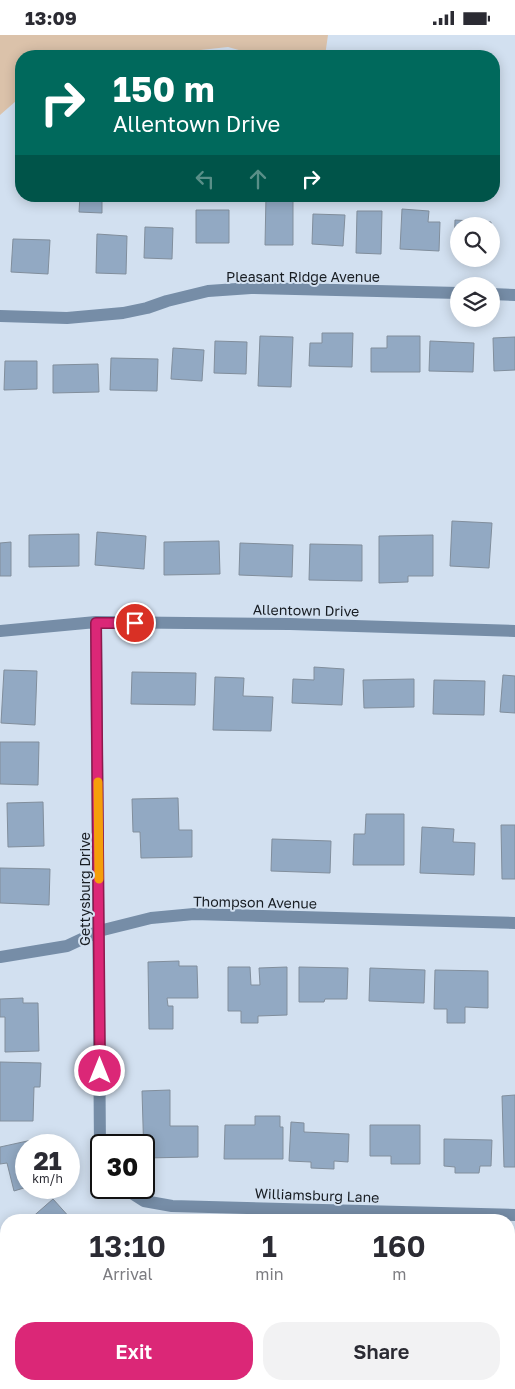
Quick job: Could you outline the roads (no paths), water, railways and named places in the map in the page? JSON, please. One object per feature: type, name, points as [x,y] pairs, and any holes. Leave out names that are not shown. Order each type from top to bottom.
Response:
[{"type":"street","name":"Pleasant Ridge Avenue","points":[[0,316],[66,318],[123,313],[208,291],[251,288],[450,293]]},
{"type":"street","points":[[500,294],[515,295]]},
{"type":"street","name":"Allentown Drive","points":[[0,631],[96,623],[290,624],[515,631]]},
{"type":"street","name":"Gettysburg Drive","points":[[96,623],[100,1134]]},
{"type":"street","name":"Thompson Avenue","points":[[0,957],[67,946],[99,931],[151,918],[194,915],[515,923]]},
{"type":"street","name":"Williamsburg Lane","points":[[141,1199],[172,1206],[477,1214]]}]
